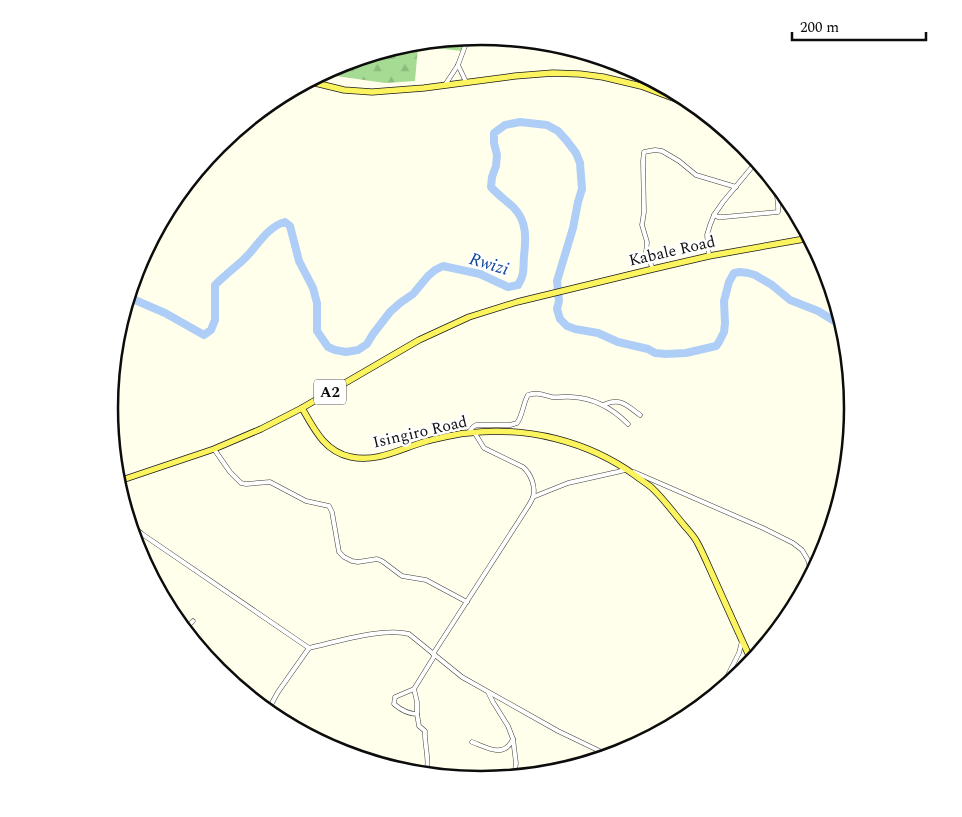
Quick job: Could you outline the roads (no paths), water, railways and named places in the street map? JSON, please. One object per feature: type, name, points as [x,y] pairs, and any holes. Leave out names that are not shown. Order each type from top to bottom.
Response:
[{"type":"main road","points":[[316,84],[344,90],[372,92],[553,73],[603,77],[641,86],[662,94]]},
{"type":"main road","name":"Kabale Road","points":[[302,408],[419,340],[449,325],[490,310],[577,287],[709,256],[802,239]]},
{"type":"main road","name":"Isingiro Road","points":[[302,408],[322,441],[338,453],[351,458],[381,457],[424,442],[449,436],[471,433],[513,432],[546,436],[602,455],[651,487],[697,541],[748,654]]},
{"type":"main road","name":"A2","points":[[124,479],[214,449],[261,429],[302,408]]},
{"type":"street","points":[[445,85],[458,65],[465,46]]},
{"type":"street","points":[[458,65],[466,82]]},
{"type":"street","points":[[641,86],[642,82]]},
{"type":"street","points":[[653,269],[646,253],[646,242],[642,225],[644,212],[644,152],[662,151],[679,161],[696,175],[736,187]]},
{"type":"street","points":[[709,256],[707,235],[714,215],[722,202],[752,167]]},
{"type":"street","points":[[714,215],[724,217],[778,212],[777,199]]},
{"type":"street","points":[[417,714],[398,708],[394,704],[395,697],[414,688],[533,497],[534,485],[526,470],[484,448],[471,433],[473,427],[476,425],[510,425],[517,423],[526,398],[532,393],[552,397],[571,397],[603,404],[628,424]]},
{"type":"street","points":[[603,404],[616,401],[622,402],[640,415]]},
{"type":"street","points":[[214,449],[230,472],[243,484],[270,482],[306,501],[329,506],[332,512],[339,552],[344,557],[358,562],[377,559],[402,576],[426,580],[466,602]]},
{"type":"street","points":[[533,497],[568,483],[626,469],[793,543],[802,550],[809,564]]},
{"type":"street","points":[[139,532],[309,648]]},
{"type":"street","points":[[189,625],[193,621]]},
{"type":"street","points":[[271,705],[309,648],[376,633],[400,632],[409,634],[462,677],[558,731],[601,752]]},
{"type":"street","points":[[728,676],[739,653],[742,641]]},
{"type":"street","points":[[414,688],[420,726],[425,731],[424,738],[428,768]]},
{"type":"street","points":[[488,691],[508,726],[513,739],[515,770]]},
{"type":"street","points":[[472,742],[493,750],[500,750],[506,748],[513,739]]},
{"type":"waterway","name":"Rwizi","points":[[135,300],[165,313],[204,335],[211,330],[215,320],[215,285],[247,256],[267,233],[285,222],[290,226],[299,261],[313,288],[317,303],[317,331],[328,347],[335,350],[346,352],[358,350],[367,344],[390,312],[413,294],[428,276],[443,266],[480,274],[508,287],[518,285],[523,271],[525,237],[523,224],[514,208],[491,187],[497,155],[494,133],[505,125],[520,122],[547,125],[558,131],[576,153],[580,163],[582,189],[573,228],[557,281],[559,301],[557,309],[560,319],[567,326],[598,333],[618,342],[648,349],[655,353],[686,353],[716,346],[724,332],[724,301],[729,282],[734,273],[740,272],[755,275],[772,285],[790,300],[818,311],[834,321]]}]
